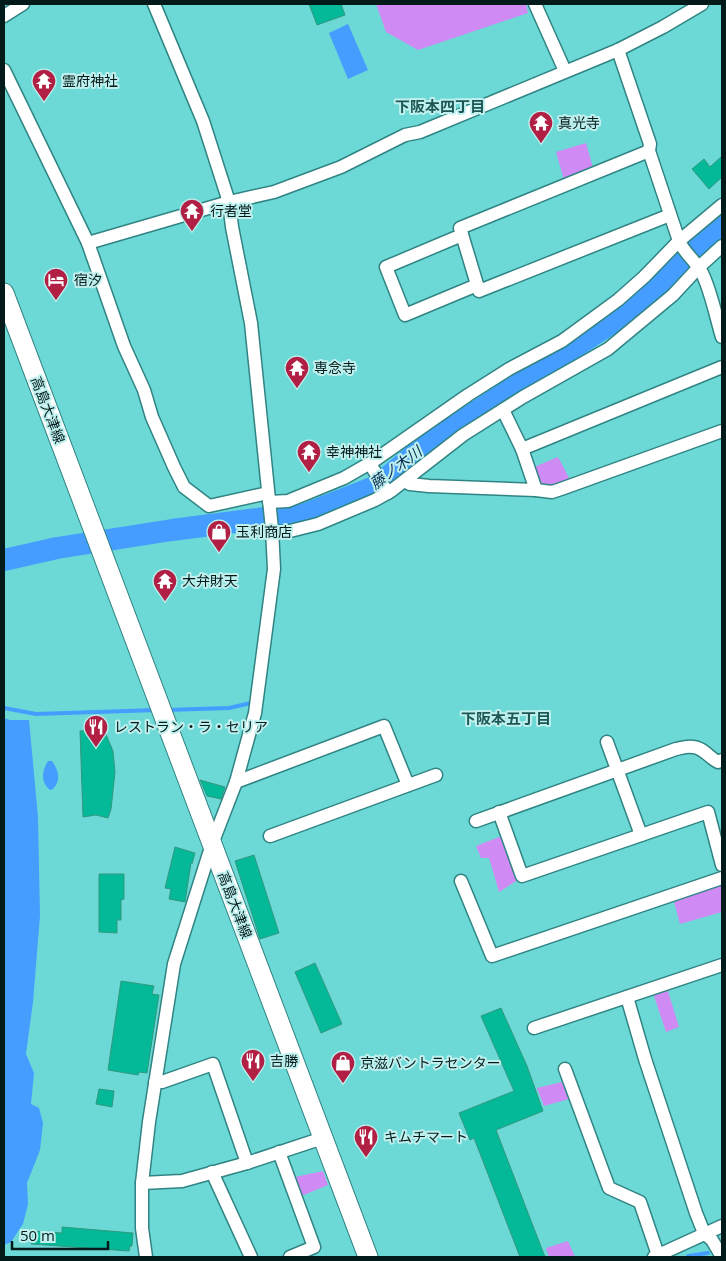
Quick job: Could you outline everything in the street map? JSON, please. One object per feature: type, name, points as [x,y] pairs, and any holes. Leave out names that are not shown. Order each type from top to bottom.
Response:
[{"type":"main road","name":"高島大津線","points":[[4,293],[368,1257]]},
{"type":"street","points":[[4,16],[23,4]]},
{"type":"street","points":[[146,1257],[142,1228],[142,1183],[155,1082],[174,964],[212,844],[236,782],[255,712],[274,569],[272,531],[251,323],[228,202],[203,121],[154,4]]},
{"type":"street","points":[[535,4],[565,71]]},
{"type":"street","points":[[88,243],[228,202],[274,192],[341,167],[405,135],[420,132],[618,50],[702,4]]},
{"type":"street","points":[[618,50],[650,144],[649,151],[670,215],[681,244],[698,265],[703,275],[722,337]]},
{"type":"street","points":[[4,70],[88,243],[124,346],[144,390],[152,417],[184,487],[210,506],[288,501],[344,478],[370,464],[468,395],[509,369],[562,340],[631,288],[722,205]]},
{"type":"street","points":[[649,151],[460,228],[478,292],[670,215]]},
{"type":"street","points":[[462,235],[386,267],[405,315],[477,285]]},
{"type":"street","points":[[272,531],[290,531],[318,524],[375,500],[388,492],[405,481],[463,435],[608,349],[673,295],[698,265],[722,246]]},
{"type":"street","points":[[522,449],[722,368]]},
{"type":"street","points":[[503,410],[522,449],[536,490]]},
{"type":"street","points":[[405,481],[410,484],[429,486],[552,492],[722,431]]},
{"type":"street","points":[[370,464],[388,492]]},
{"type":"street","points":[[236,782],[384,726],[408,786]]},
{"type":"street","points":[[606,742],[641,835]]},
{"type":"street","points":[[476,821],[676,749],[695,746],[703,750],[712,759],[718,762],[722,760]]},
{"type":"street","points":[[278,838],[436,776]]},
{"type":"street","points":[[498,812],[522,876],[708,812],[722,865]]},
{"type":"street","points":[[461,881],[492,956],[722,878]]},
{"type":"street","points":[[534,1028],[722,965]]},
{"type":"street","points":[[627,997],[645,1059],[704,1233],[712,1240],[722,1257]]},
{"type":"street","points":[[155,1082],[162,1082],[213,1064],[247,1163]]},
{"type":"street","points":[[565,1069],[609,1188],[640,1202],[656,1256],[680,1251],[704,1233],[722,1226]]},
{"type":"street","points":[[142,1183],[182,1181],[247,1163],[323,1138]]},
{"type":"street","points":[[279,1152],[314,1247],[290,1257]]},
{"type":"street","points":[[212,1172],[251,1257]]},
{"type":"shaded area","points":[[376,4],[526,4],[528,13],[418,50],[386,32]]},
{"type":"shaded area","points":[[586,143],[593,168],[564,180],[556,152]]},
{"type":"shaded area","points":[[558,457],[570,480],[552,487],[538,487],[532,468]]},
{"type":"shaded area","points":[[502,836],[518,880],[499,892],[489,858],[481,858],[476,846]]},
{"type":"shaded area","points":[[721,884],[722,912],[680,924],[674,902]]},
{"type":"shaded area","points":[[667,988],[679,1027],[666,1032],[653,993]]},
{"type":"shaded area","points":[[562,1082],[569,1099],[544,1106],[537,1088]]},
{"type":"shaded area","points":[[323,1171],[328,1185],[299,1197],[295,1177]]},
{"type":"shaded area","points":[[568,1241],[575,1257],[549,1257],[546,1248]]},
{"type":"water","points":[[348,24],[368,70],[348,79],[329,33]]},
{"type":"water","points":[[4,718],[10,720],[29,720],[38,817],[40,916],[33,1002],[26,1054],[34,1073],[31,1104],[39,1108],[43,1123],[40,1150],[27,1183],[28,1204],[23,1224],[11,1242],[4,1245]]},
{"type":"water","points":[[48,761],[52,761],[58,775],[56,786],[50,790],[43,780],[44,768]]},
{"type":"building","points":[[309,4],[341,4],[345,15],[317,25]]},
{"type":"building","points":[[722,156],[722,177],[709,189],[692,169],[704,159],[710,167]]},
{"type":"building","points":[[102,725],[113,751],[115,772],[111,809],[108,818],[96,815],[83,817],[80,731],[92,730]]},
{"type":"building","points":[[200,780],[225,787],[221,799],[207,796]]},
{"type":"building","points":[[175,847],[195,853],[191,863],[185,902],[169,899],[171,889],[165,888]]},
{"type":"building","points":[[254,855],[279,933],[260,939],[235,861]]},
{"type":"building","points":[[99,874],[124,874],[124,899],[121,900],[121,920],[117,920],[117,933],[99,932]]},
{"type":"building","points":[[315,963],[342,1024],[321,1033],[295,972]]},
{"type":"building","points":[[121,981],[154,986],[152,994],[159,995],[147,1073],[139,1072],[138,1075],[108,1070]]},
{"type":"building","points":[[501,1008],[527,1066],[543,1111],[496,1130],[545,1257],[520,1257],[474,1138],[470,1140],[459,1113],[514,1091],[481,1016]]},
{"type":"building","points":[[99,1089],[114,1091],[112,1107],[96,1104]]},
{"type":"building","points":[[62,1227],[133,1233],[132,1246],[130,1246],[129,1251],[31,1244],[32,1231],[62,1233]]},
{"type":"waterway","name":"藤ノ木川","points":[[4,560],[57,548],[172,530],[303,515],[377,486],[426,445],[631,310],[722,225]]},
{"type":"waterway","points":[[166,710],[229,708],[251,703]]},
{"type":"waterway","points":[[4,708],[36,714],[157,710]]},
{"type":"waterway","points":[[688,1256],[708,1253]]},
{"type":"place","name":"霊府神社","points":[[44,102]]},
{"type":"place","name":"真光寺","points":[[541,144]]},
{"type":"place","name":"行者堂","points":[[192,232]]},
{"type":"place","name":"宿汐","points":[[56,301]]},
{"type":"place","name":"専念寺","points":[[297,389]]},
{"type":"place","name":"幸神神社","points":[[309,473]]},
{"type":"place","name":"玉利商店","points":[[219,553]]},
{"type":"place","name":"大弁財天","points":[[165,602]]},
{"type":"place","name":"レストラン・ラ・セリア","points":[[96,748]]},
{"type":"place","name":"吉勝","points":[[253,1082]]},
{"type":"place","name":"京滋バントラセンター","points":[[343,1084]]},
{"type":"place","name":"キムチマート","points":[[366,1158]]},
{"type":"district","name":"下阪本四丁目","points":[[440,107]]},
{"type":"district","name":"下阪本五丁目","points":[[506,719]]}]
